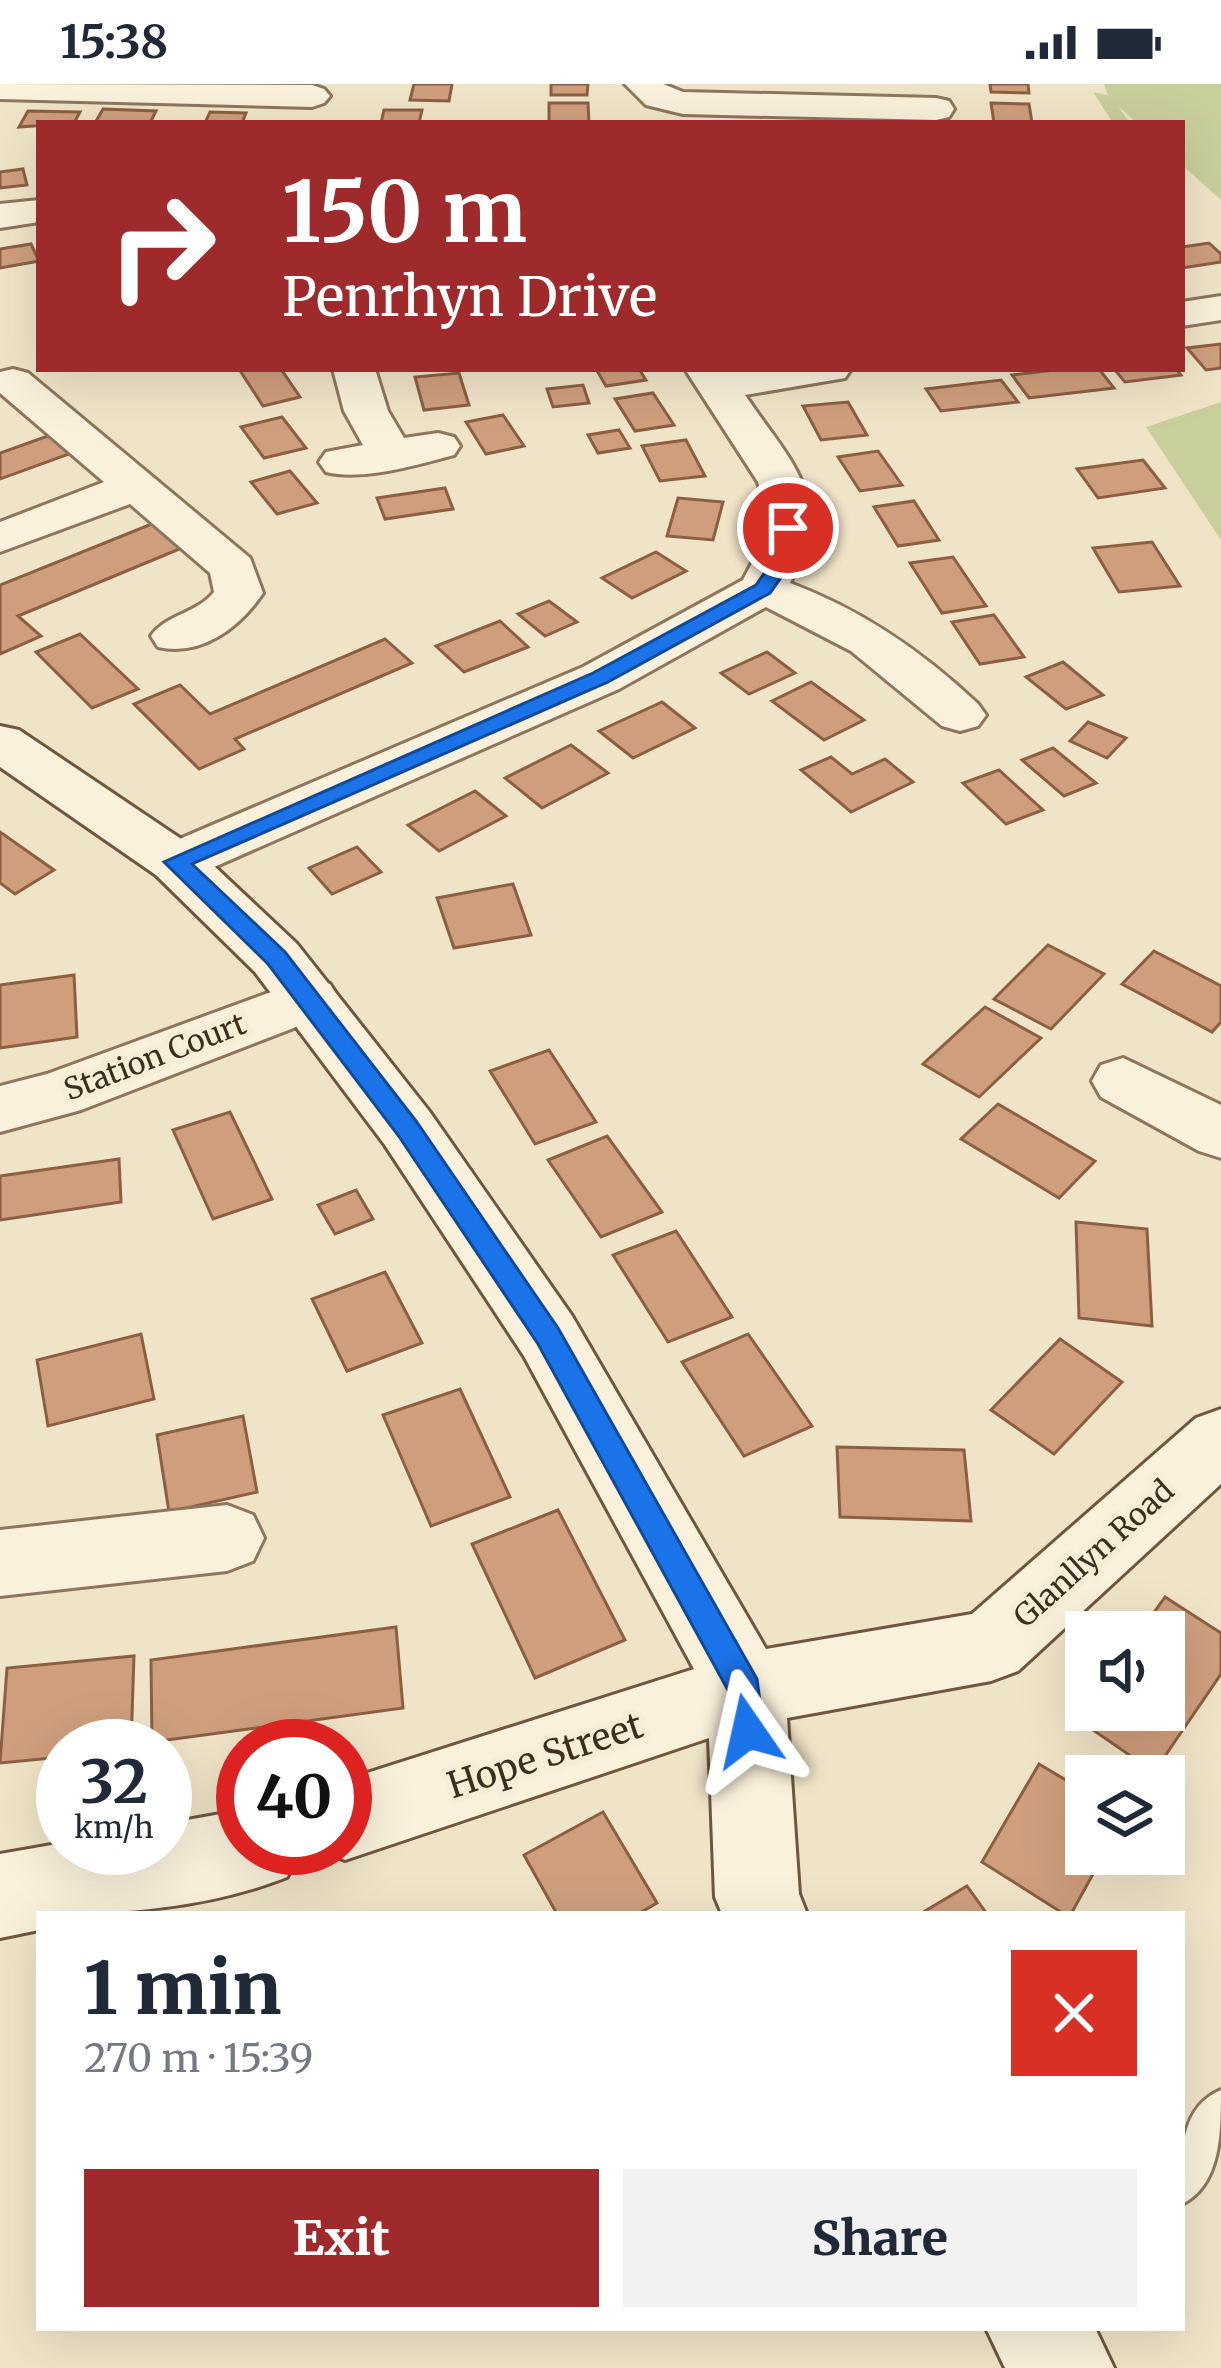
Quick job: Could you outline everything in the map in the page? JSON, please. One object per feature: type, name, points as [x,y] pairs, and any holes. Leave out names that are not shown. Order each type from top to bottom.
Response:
[{"type":"street","points":[[642,84],[658,98],[683,103],[937,105]]},
{"type":"street","points":[[0,89],[60,87],[311,101]]},
{"type":"street","points":[[0,216],[36,211]]},
{"type":"street","points":[[1185,314],[1221,308]]},
{"type":"street","points":[[355,372],[366,410],[391,454]]},
{"type":"street","points":[[176,862],[601,678],[763,589],[784,548],[788,508],[781,482],[713,378],[791,372]]},
{"type":"street","points":[[21,379],[233,568],[239,593],[222,615],[176,636]]},
{"type":"street","points":[[342,462],[439,446]]},
{"type":"street","points":[[0,538],[136,486]]},
{"type":"street","points":[[763,589],[820,610],[872,638],[920,674],[960,715]]},
{"type":"street","points":[[0,742],[176,862],[276,958],[407,1128],[548,1336],[746,1689],[757,1897],[764,1911]]},
{"type":"street","name":"Station Court","points":[[0,1109],[59,1094],[309,998]]},
{"type":"street","points":[[1124,1081],[1221,1134]]},
{"type":"street","name":"Glanllyn Road","points":[[746,1689],[991,1646],[1221,1439]]},
{"type":"street","points":[[0,1563],[226,1538]]},
{"type":"street","name":"Hope Street","points":[[372,1811],[746,1689]]},
{"type":"street","points":[[0,1896],[216,1856]]},
{"type":"street","points":[[1036,2331],[1065,2368]]},
{"type":"lane","points":[[1185,2176],[1221,2113]]},
{"type":"green space","points":[[1104,84],[1221,84],[1221,200],[1185,168],[1185,120],[1134,120],[1118,106],[1128,120],[1111,120],[1093,92],[1108,95]]},
{"type":"green space","points":[[1221,402],[1221,540],[1146,427]]},
{"type":"building","points":[[414,84],[452,84],[449,101],[410,100]]},
{"type":"building","points":[[551,84],[588,84],[587,95],[551,95]]},
{"type":"building","points":[[990,84],[1028,84],[1029,93],[991,92]]},
{"type":"building","points":[[549,103],[588,103],[589,120],[549,120]]},
{"type":"building","points":[[991,103],[1029,104],[1032,120],[994,120]]},
{"type":"building","points":[[103,109],[156,111],[152,120],[97,120]]},
{"type":"building","points":[[384,110],[422,110],[420,120],[382,120]]},
{"type":"building","points":[[28,111],[80,112],[76,120],[36,120],[36,126],[19,127]]},
{"type":"building","points":[[210,112],[246,113],[243,120],[206,120]]},
{"type":"building","points":[[23,169],[27,185],[0,188],[0,172]]},
{"type":"building","points":[[1209,243],[1221,254],[1221,262],[1185,268],[1185,247]]},
{"type":"building","points":[[31,244],[36,262],[0,268],[0,249]]},
{"type":"building","points":[[1221,344],[1221,368],[1206,370],[1187,348]]},
{"type":"building","points":[[241,372],[283,372],[300,397],[263,406]]},
{"type":"building","points":[[598,372],[641,372],[646,380],[606,386]]},
{"type":"building","points":[[1101,372],[1114,388],[1029,398],[1012,375]]},
{"type":"building","points":[[1117,372],[1181,375],[1125,382]]},
{"type":"building","points":[[459,373],[469,405],[424,410],[415,377]]},
{"type":"building","points":[[1001,380],[1018,402],[941,411],[926,389]]},
{"type":"building","points":[[583,385],[589,403],[553,407],[547,389]]},
{"type":"building","points":[[653,393],[674,425],[635,431],[615,399]]},
{"type":"building","points":[[848,402],[867,435],[821,440],[803,406]]},
{"type":"building","points":[[503,415],[524,446],[486,454],[466,422]]},
{"type":"building","points":[[282,417],[306,448],[264,458],[241,427]]},
{"type":"building","points":[[619,430],[630,448],[598,453],[588,435]]},
{"type":"building","points":[[59,432],[80,450],[0,479],[0,453]]},
{"type":"building","points":[[686,440],[705,476],[660,481],[642,446]]},
{"type":"building","points":[[878,451],[902,485],[860,491],[838,457]]},
{"type":"building","points":[[1143,460],[1165,488],[1098,498],[1077,469]]},
{"type":"building","points":[[290,471],[317,503],[277,514],[251,482]]},
{"type":"building","points":[[445,488],[453,509],[385,519],[377,498]]},
{"type":"building","points":[[678,498],[723,502],[713,540],[667,536]]},
{"type":"building","points":[[914,501],[939,540],[898,546],[874,507]]},
{"type":"building","points":[[159,521],[189,545],[18,616],[41,636],[0,654],[0,585]]},
{"type":"building","points":[[1152,542],[1180,586],[1119,592],[1093,548]]},
{"type":"building","points":[[656,552],[686,571],[632,598],[602,578]]},
{"type":"building","points":[[953,557],[986,606],[942,613],[910,563]]},
{"type":"building","points":[[549,601],[577,622],[545,636],[518,614]]},
{"type":"building","points":[[994,615],[1024,657],[980,664],[952,622]]},
{"type":"building","points":[[500,621],[528,647],[464,672],[436,646]]},
{"type":"building","points":[[80,634],[138,689],[92,708],[36,652]]},
{"type":"building","points":[[385,639],[412,663],[235,739],[244,749],[199,769],[134,704],[180,685],[210,714]]},
{"type":"building","points":[[767,652],[795,673],[749,694],[721,673]]},
{"type":"building","points":[[1063,662],[1103,695],[1066,709],[1026,677]]},
{"type":"building","points":[[811,682],[864,720],[824,740],[772,701]]},
{"type":"building","points":[[662,702],[695,728],[633,758],[599,731]]},
{"type":"building","points":[[1088,722],[1126,738],[1107,758],[1070,741]]},
{"type":"building","points":[[571,745],[608,773],[542,808],[505,778]]},
{"type":"building","points":[[1053,748],[1096,783],[1064,796],[1022,760]]},
{"type":"building","points":[[831,757],[852,774],[885,759],[913,782],[851,812],[801,770]]},
{"type":"building","points":[[999,770],[1043,810],[1006,824],[963,783]]},
{"type":"building","points":[[475,791],[506,816],[439,851],[408,825]]},
{"type":"building","points":[[0,832],[54,870],[15,894],[0,883]]},
{"type":"building","points":[[357,847],[381,872],[332,894],[309,868]]},
{"type":"building","points":[[513,884],[531,935],[454,948],[437,898]]},
{"type":"building","points":[[1048,945],[1104,974],[1051,1029],[994,999]]},
{"type":"building","points":[[1154,951],[1221,986],[1221,1022],[1212,1032],[1122,984]]},
{"type":"building","points":[[74,975],[77,1037],[0,1048],[0,985]]},
{"type":"building","points":[[985,1007],[1041,1038],[979,1097],[923,1064]]},
{"type":"building","points":[[549,1050],[596,1122],[535,1144],[490,1071]]},
{"type":"building","points":[[998,1104],[1095,1161],[1059,1198],[961,1139]]},
{"type":"building","points":[[230,1112],[272,1199],[213,1219],[173,1130]]},
{"type":"building","points":[[607,1136],[662,1212],[601,1237],[548,1160]]},
{"type":"building","points":[[119,1159],[121,1202],[0,1220],[0,1176]]},
{"type":"building","points":[[356,1190],[373,1219],[335,1234],[318,1205]]},
{"type":"building","points":[[1076,1222],[1147,1229],[1152,1326],[1079,1318]]},
{"type":"building","points":[[676,1231],[732,1317],[668,1342],[613,1255]]},
{"type":"building","points":[[385,1272],[422,1343],[347,1371],[312,1299]]},
{"type":"building","points":[[141,1334],[154,1399],[48,1426],[37,1360]]},
{"type":"building","points":[[748,1334],[812,1426],[744,1456],[682,1362]]},
{"type":"building","points":[[1060,1339],[1122,1382],[1054,1454],[991,1410]]},
{"type":"building","points":[[460,1389],[510,1497],[431,1526],[383,1415]]},
{"type":"building","points":[[243,1416],[257,1492],[169,1512],[157,1435]]},
{"type":"building","points":[[837,1447],[964,1450],[971,1521],[840,1517]]},
{"type":"building","points":[[558,1510],[625,1640],[535,1678],[472,1544]]},
{"type":"building","points":[[1165,1597],[1221,1633],[1221,1674],[1185,1727],[1185,1611],[1155,1611]]},
{"type":"building","points":[[396,1627],[403,1708],[322,1719],[216,1719],[216,1733],[192,1737],[192,1719],[152,1719],[151,1660]]},
{"type":"building","points":[[134,1656],[132,1719],[36,1719],[36,1760],[0,1763],[7,1668]]},
{"type":"building","points":[[1094,1731],[1182,1731],[1166,1755],[1129,1755]]},
{"type":"building","points":[[1039,1764],[1065,1779],[1065,1875],[1092,1875],[1073,1911],[1059,1911],[982,1862]]},
{"type":"building","points":[[603,1812],[657,1903],[643,1911],[555,1911],[524,1855]]},
{"type":"building","points":[[967,1886],[985,1911],[925,1911]]},
{"type":"route","points":[[748,1731],[746,1689],[548,1336],[407,1128],[309,998],[276,958],[176,862],[601,678],[763,589],[777,569],[788,528]]}]
